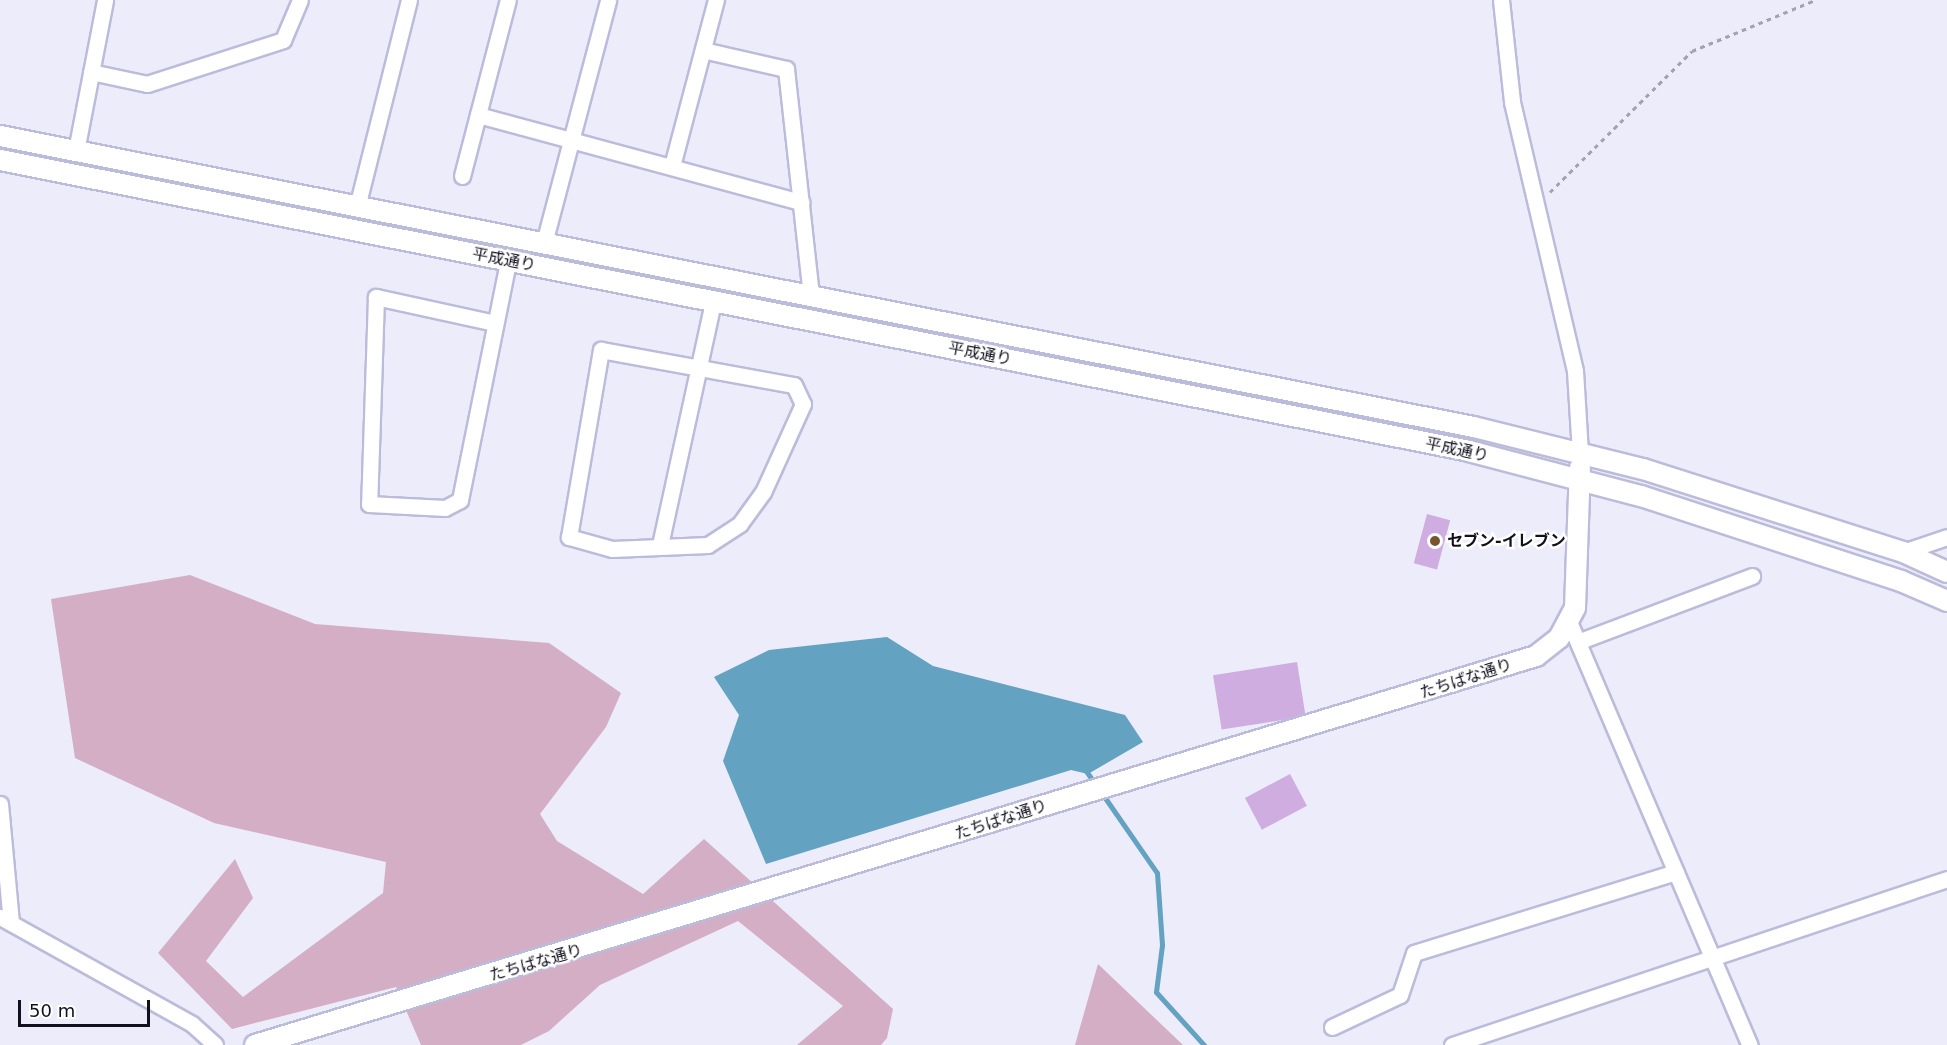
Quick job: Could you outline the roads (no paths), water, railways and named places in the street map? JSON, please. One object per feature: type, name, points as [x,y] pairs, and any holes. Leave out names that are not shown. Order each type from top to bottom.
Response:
[{"type":"street","points":[[76,151],[105,0]]},
{"type":"street","points":[[91,72],[147,84],[283,40],[300,0]]},
{"type":"street","points":[[357,207],[409,0]]},
{"type":"street","points":[[462,176],[508,0]]},
{"type":"street","points":[[544,243],[608,0]]},
{"type":"street","points":[[672,166],[716,0]]},
{"type":"street","points":[[1501,0],[1512,102],[1538,204],[1575,371],[1580,453]]},
{"type":"street","points":[[703,50],[786,69],[811,296]]},
{"type":"street","points":[[478,115],[801,202]]},
{"type":"street","name":"平成通り","points":[[0,136],[1474,427],[1580,453],[1903,552],[1947,572]]},
{"type":"street","name":"平成通り","points":[[0,160],[1469,451],[1580,480],[1902,581],[1947,601]]},
{"type":"street","points":[[495,323],[376,297],[369,504],[445,508],[460,500],[508,261]]},
{"type":"street","points":[[660,546],[713,302]]},
{"type":"street","points":[[601,350],[699,369],[794,385],[803,404],[763,492],[740,524],[708,544],[612,549],[569,537],[601,350]]},
{"type":"street","name":"たちばな通り","points":[[255,1045],[280,1042],[1474,678],[1536,656],[1569,624],[1579,591],[1580,453]]},
{"type":"street","points":[[1903,552],[1947,537]]},
{"type":"street","points":[[1580,641],[1752,576]]},
{"type":"street","points":[[1569,624],[1580,641],[1711,957],[1750,1045]]},
{"type":"street","points":[[0,804],[6,920],[192,1024],[215,1045]]},
{"type":"street","points":[[1332,1027],[1400,995],[1414,953],[1676,872]]},
{"type":"street","points":[[1452,1045],[1947,879]]},
{"type":"water","points":[[887,637],[933,666],[1125,715],[1143,742],[1088,774],[1071,770],[766,864],[723,761],[739,715],[714,677],[769,650]]},
{"type":"waterway","points":[[1084,768],[1096,785]]},
{"type":"waterway","points":[[1101,792],[1157,873],[1162,945],[1156,992],[1204,1045]]},
{"type":"place","name":"セブン-イレブン","points":[[1435,541]]}]
